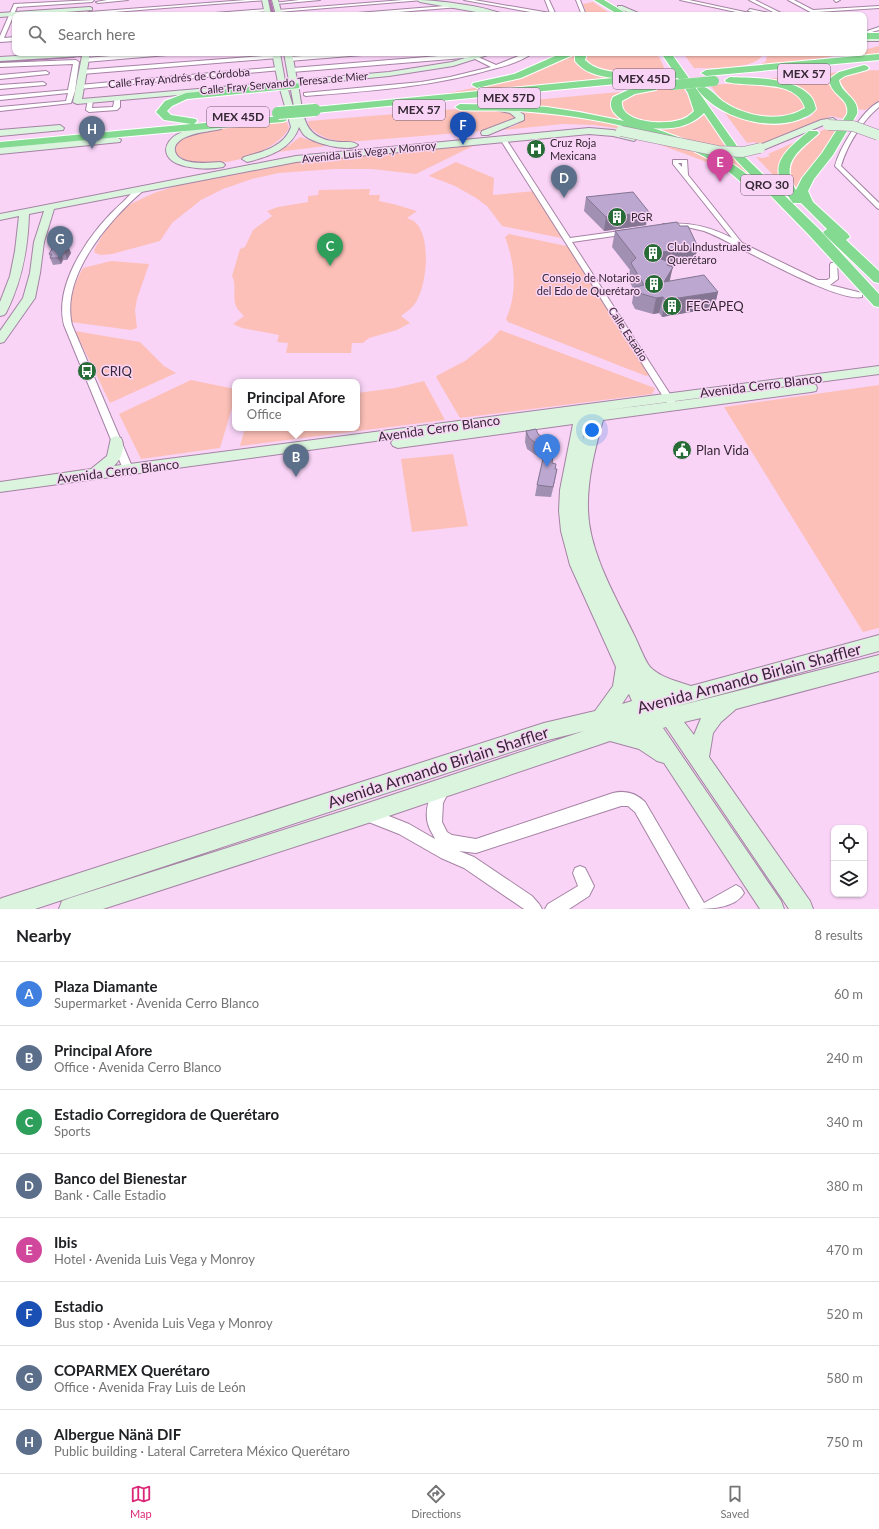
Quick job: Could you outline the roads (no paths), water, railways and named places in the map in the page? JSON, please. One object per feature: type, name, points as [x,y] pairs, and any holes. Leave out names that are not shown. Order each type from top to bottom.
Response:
[{"type":"highway","points":[[604,2],[620,7],[628,12]]},
{"type":"highway","points":[[604,2],[612,12]]},
{"type":"highway","points":[[604,2],[619,12]]},
{"type":"highway","points":[[867,38],[879,38]]},
{"type":"highway","points":[[867,49],[879,45]]},
{"type":"highway","points":[[362,106],[504,79],[539,68],[564,56]]},
{"type":"highway","points":[[580,56],[580,61],[586,67],[596,72],[618,76],[675,78]]},
{"type":"highway","points":[[659,56],[675,78]]},
{"type":"highway","name":"QRO 30","points":[[667,56],[675,78],[696,90],[756,159],[879,278]]},
{"type":"highway","name":"QRO 30","points":[[678,56],[696,90],[740,158],[814,232],[879,303]]},
{"type":"highway","points":[[729,76],[774,66],[851,56],[879,56]]},
{"type":"highway","points":[[729,76],[757,63],[765,57]]},
{"type":"highway","points":[[711,78],[879,62]]},
{"type":"highway","name":"MEX 57","points":[[346,114],[453,107],[659,87],[675,78],[711,78],[879,67]]},
{"type":"highway","points":[[786,72],[864,68]]},
{"type":"highway","points":[[864,68],[842,74],[834,79],[835,87],[851,103],[854,109],[827,155],[808,178],[802,192],[808,204],[864,256],[879,278]]},
{"type":"highway","points":[[696,90],[722,106],[755,118],[778,120],[800,117],[811,109],[808,99],[804,94],[794,89],[769,82],[729,76]]},
{"type":"highway","name":"MEX 45D","points":[[0,139],[196,121],[316,113],[362,106],[675,78]]},
{"type":"highway","name":"MEX 57D","points":[[346,114],[675,78]]},
{"type":"highway","points":[[196,121],[175,120],[168,118],[161,112],[166,105],[186,96],[294,84]]},
{"type":"highway","points":[[659,87],[624,95],[617,99],[616,106],[621,113],[629,119],[645,124],[666,126],[689,122],[696,117],[700,111],[696,90]]},
{"type":"highway","points":[[453,107],[542,110],[593,117],[631,126],[692,147],[721,162],[746,179],[756,190]]},
{"type":"highway","name":"MEX 45D","points":[[316,113],[346,114]]},
{"type":"highway","name":"MEX 45D","points":[[0,145],[253,122],[280,116]]},
{"type":"highway","points":[[87,126],[196,121]]},
{"type":"highway","points":[[117,140],[253,122]]},
{"type":"highway","points":[[60,128],[72,127]]},
{"type":"highway","points":[[797,200],[784,178],[783,169],[796,149],[813,133]]},
{"type":"highway","points":[[640,139],[713,166],[756,190],[773,202],[800,232],[816,245]]},
{"type":"highway","points":[[780,198],[786,208],[816,245],[859,295],[879,314]]},
{"type":"main road","points":[[265,0],[268,12]]},
{"type":"main road","points":[[420,0],[486,12]]},
{"type":"main road","points":[[91,12],[95,1]]},
{"type":"main road","points":[[276,2],[279,12]]},
{"type":"main road","points":[[620,7],[632,12]]},
{"type":"main road","points":[[0,15],[11,15]]},
{"type":"main road","points":[[0,59],[82,56],[82,72],[79,87],[73,102]]},
{"type":"main road","points":[[247,159],[275,149],[288,140],[294,132],[295,127],[276,56]]},
{"type":"main road","points":[[288,56],[302,125],[308,134],[334,144],[362,145]]},
{"type":"main road","name":"Calle Fray Servando Teresa de Mier","points":[[294,84],[414,71],[453,64],[482,56]]},
{"type":"main road","name":"Calle Fray Servando Teresa de Mier","points":[[73,102],[283,85]]},
{"type":"main road","points":[[485,133],[520,120],[521,117],[517,112],[498,108]]},
{"type":"main road","name":"Avenida Luis Vega y Monroy","points":[[0,209],[247,159],[305,150],[485,133],[576,126],[601,127],[718,151],[742,152],[761,151],[824,122],[878,131]]},
{"type":"main road","name":"Avenida Luis Vega y Monroy","points":[[0,216],[296,159],[349,152],[589,131],[613,132],[640,139],[716,154],[747,155],[813,133],[830,123]]},
{"type":"main road","points":[[218,127],[181,137],[173,142],[170,147],[173,156],[182,163],[194,165],[220,165]]},
{"type":"main road","points":[[0,133],[60,128]]},
{"type":"main road","points":[[0,151],[117,140]]},
{"type":"main road","points":[[399,141],[438,140],[442,142],[440,144],[426,146]]},
{"type":"main road","points":[[0,339],[29,298],[39,242],[50,207]]},
{"type":"main road","points":[[0,313],[9,296],[20,260],[24,212]]},
{"type":"main road","points":[[14,282],[33,280]]},
{"type":"main road","name":"Avenida Cerro Blanco","points":[[672,402],[879,370]]},
{"type":"main road","name":"Avenida Cerro Blanco","points":[[0,486],[672,402],[879,378]]},
{"type":"main road","points":[[594,412],[581,490],[581,524],[592,562],[633,668],[675,691],[691,694]]},
{"type":"main road","points":[[578,414],[579,428],[568,484],[566,510],[570,537],[578,565],[655,712],[676,764],[773,909]]},
{"type":"main road","name":"Avenida Cerro Blanco","points":[[0,494],[578,414]]},
{"type":"main road","points":[[96,473],[114,458],[116,452],[116,440]]},
{"type":"main road","name":"Avenida Armando Birlain Shaffler","points":[[655,712],[691,694],[879,643]]},
{"type":"main road","name":"Avenida Armando Birlain Shaffler","points":[[2,909],[544,732],[606,725],[655,712],[732,701],[879,663]]},
{"type":"main road","points":[[633,668],[606,725],[652,744],[676,764]]},
{"type":"main road","points":[[699,759],[704,728],[711,718],[732,701]]},
{"type":"main road","points":[[655,712],[699,759],[802,909]]},
{"type":"main road","name":"Avenida Armando Birlain Shaffler","points":[[70,909],[552,752],[606,725]]},
{"type":"main road","points":[[544,732],[552,752]]},
{"type":"street","points":[[13,12],[18,0]]},
{"type":"street","points":[[16,6],[126,0]]},
{"type":"street","points":[[104,12],[265,0]]},
{"type":"street","points":[[276,2],[318,0]]},
{"type":"street","points":[[290,12],[420,0]]},
{"type":"street","points":[[466,0],[494,5],[523,7],[543,12]]},
{"type":"street","points":[[489,0],[494,5]]},
{"type":"street","points":[[547,0],[553,12]]},
{"type":"street","points":[[578,0],[583,12]]},
{"type":"street","points":[[682,0],[742,12]]},
{"type":"street","points":[[700,0],[760,12]]},
{"type":"street","points":[[715,0],[726,5]]},
{"type":"street","points":[[751,0],[777,12]]},
{"type":"street","points":[[790,0],[813,11],[877,6]]},
{"type":"street","points":[[382,12],[457,6]]},
{"type":"street","points":[[805,7],[828,9]]},
{"type":"street","points":[[0,41],[7,31],[11,15]]},
{"type":"street","points":[[867,33],[874,32],[879,28]]},
{"type":"street","points":[[0,41],[12,40]]},
{"type":"street","points":[[0,65],[50,63],[82,56],[72,92],[73,102],[0,109]]},
{"type":"street","points":[[82,72],[265,56]]},
{"type":"street","points":[[292,70],[463,56],[476,58],[496,67]]},
{"type":"street","points":[[306,94],[335,93],[412,84],[496,67],[523,56]]},
{"type":"street","points":[[40,95],[50,63]]},
{"type":"street","name":"Calle Fray Andrés de Córdoba","points":[[79,87],[279,69]]},
{"type":"street","points":[[0,77],[46,73]]},
{"type":"street","points":[[28,85],[32,74]]},
{"type":"street","points":[[331,79],[335,93]]},
{"type":"street","points":[[0,87],[43,84]]},
{"type":"street","points":[[0,98],[72,92]]},
{"type":"street","points":[[879,104],[870,111],[842,153],[838,166],[852,182],[879,207]]},
{"type":"street","name":"Calle Estadio","points":[[503,139],[672,402]]},
{"type":"street","points":[[685,174],[740,244]]},
{"type":"street","points":[[128,470],[68,325],[65,315],[65,301],[67,290],[83,256],[98,232],[125,204],[144,188]]},
{"type":"street","points":[[660,227],[680,225],[701,227],[740,244],[813,280],[844,292],[859,295]]},
{"type":"street","points":[[568,240],[638,230]]},
{"type":"street","points":[[813,280],[823,283],[832,282],[835,277],[834,265]]},
{"type":"street","points":[[445,786],[436,801],[434,816],[435,824],[442,837],[449,842],[476,846],[613,800],[628,798],[640,807],[698,909]]},
{"type":"street","points":[[365,814],[404,829],[446,853],[469,862],[527,901],[534,909]]},
{"type":"street","points":[[469,862],[476,846]]},
{"type":"street","points":[[553,909],[581,894],[586,889],[586,884],[580,873]]},
{"type":"street","points":[[708,909],[736,893]]},
{"type":"waterway","points":[[269,0],[272,12]]},
{"type":"waterway","points":[[0,62],[74,57]]},
{"type":"place","name":"Estadio","points":[[463,145]]},
{"type":"place","name":"Albergue Nänä DIF","points":[[92,149]]},
{"type":"place","name":"Cruz Roja Mexicana","points":[[536,149]]},
{"type":"place","name":"Ibis","points":[[720,182]]},
{"type":"place","name":"Banco del Bienestar","points":[[564,198]]},
{"type":"place","name":"PGR","points":[[617,217]]},
{"type":"place","name":"Club Industruales Querétaro","points":[[653,253]]},
{"type":"place","name":"COPARMEX Querétaro","points":[[60,259]]},
{"type":"place","name":"Estadio Corregidora de Querétaro","points":[[330,266]]},
{"type":"place","name":"Consejo de Notarios del Edo de Querétaro","points":[[654,284]]},
{"type":"place","name":"FECAPEQ","points":[[672,306]]},
{"type":"place","name":"CRIQ","points":[[87,371]]},
{"type":"place","name":"Plan Vida","points":[[682,450]]},
{"type":"place","name":"Plaza Diamante","points":[[547,467]]},
{"type":"place","name":"Principal Afore","points":[[296,477]]}]
